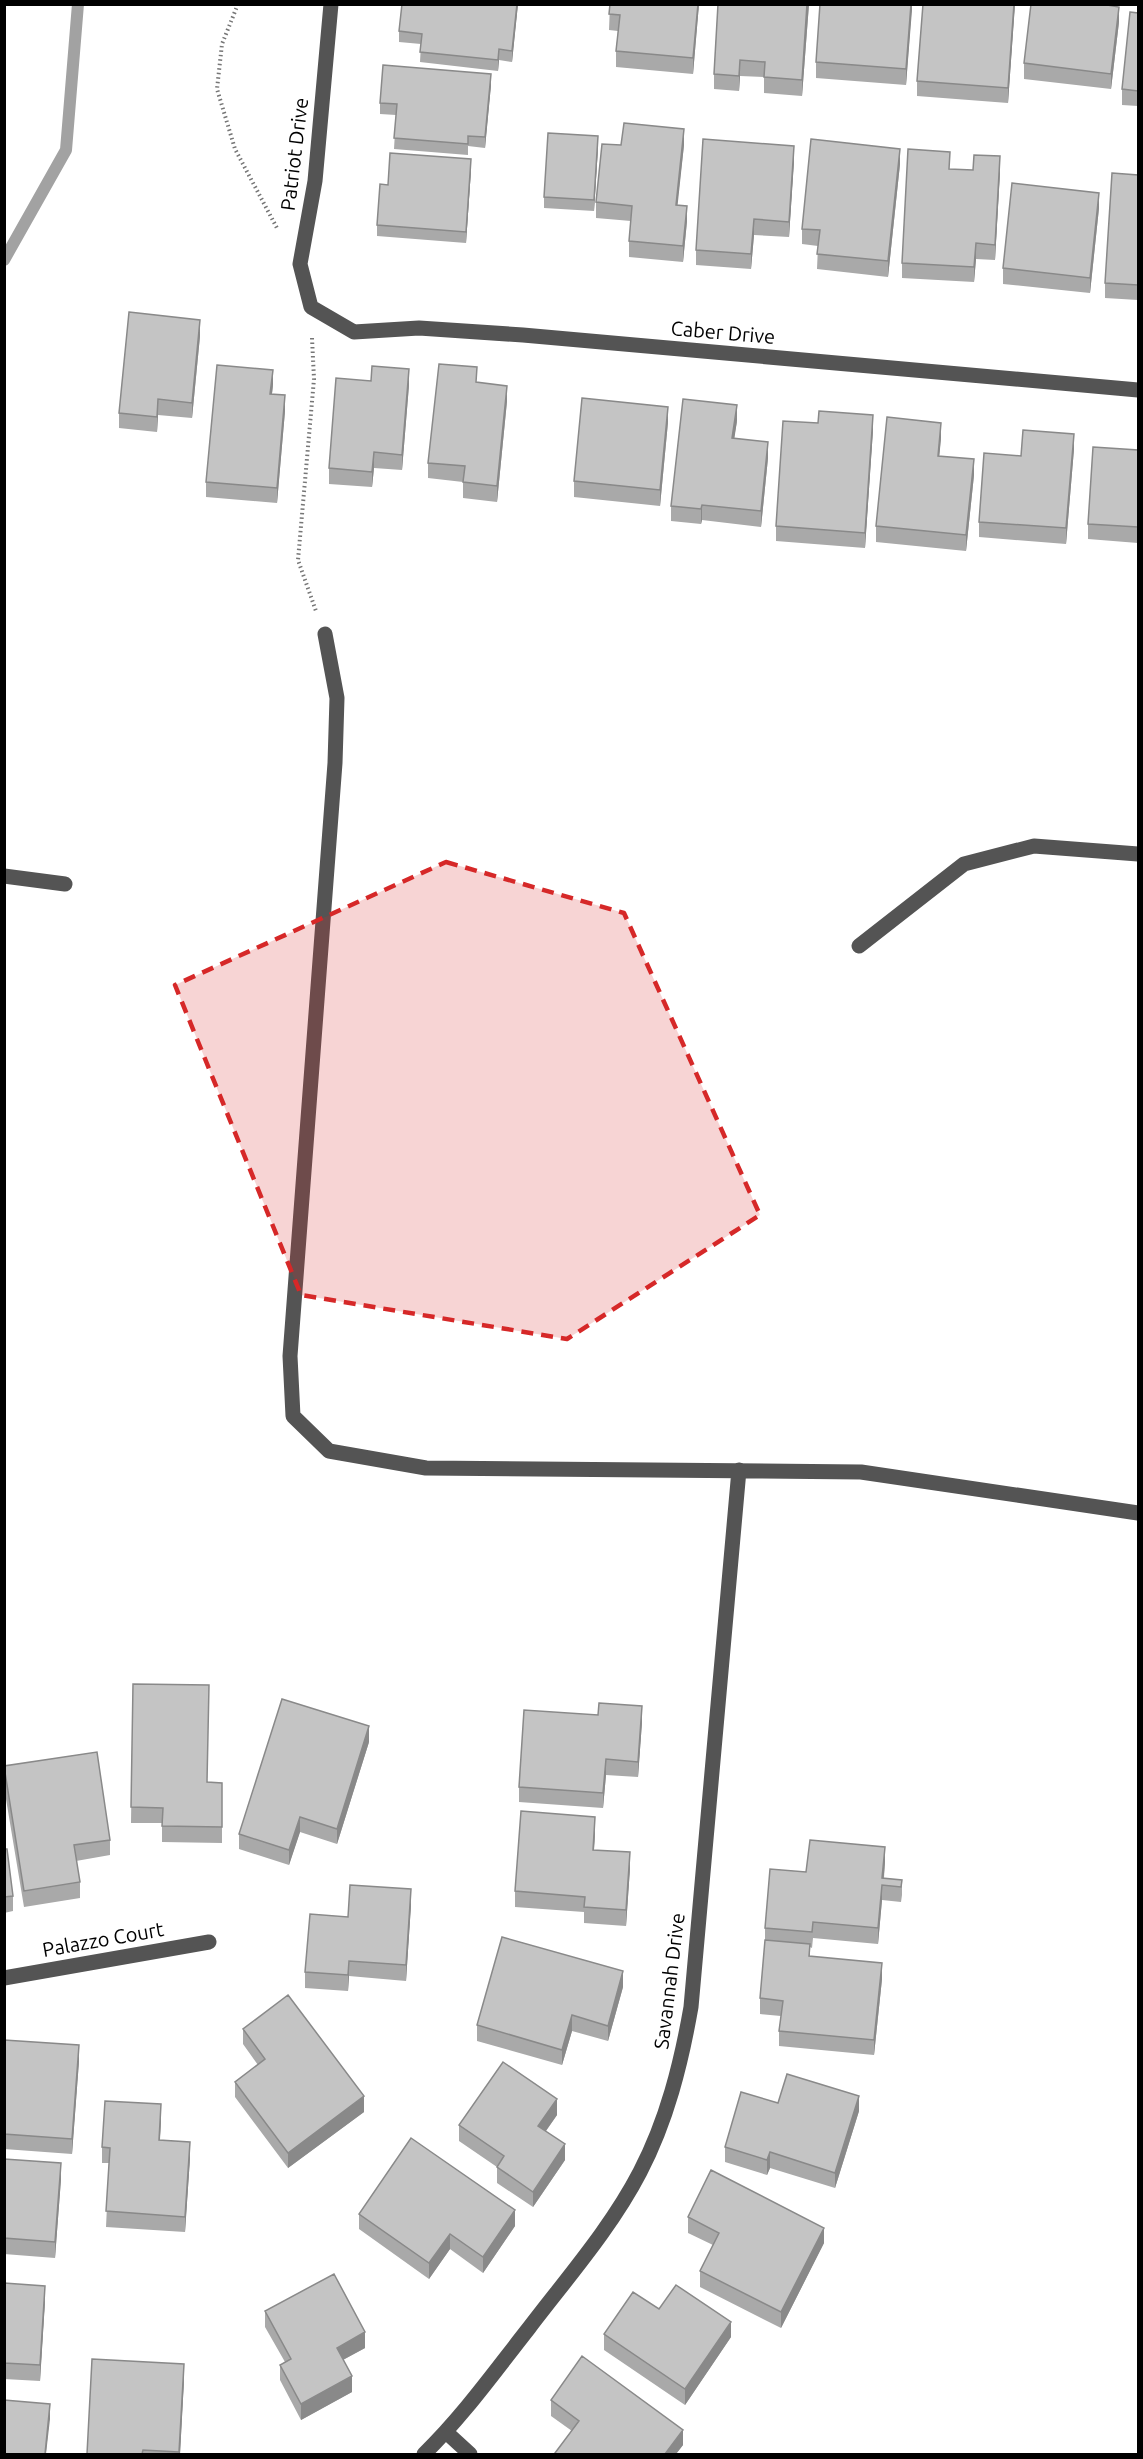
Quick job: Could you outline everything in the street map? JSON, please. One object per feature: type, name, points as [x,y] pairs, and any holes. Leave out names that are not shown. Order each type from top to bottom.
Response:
[{"type":"street","name":"Patriot Drive","points":[[311,307],[300,264],[315,181],[331,4]]},
{"type":"street","name":"Caber Drive","points":[[311,307],[354,332],[419,328],[523,335],[1138,390]]},
{"type":"street","points":[[325,634],[337,698],[335,763],[290,1356],[293,1416],[329,1451],[426,1468],[861,1472],[1138,1513]]},
{"type":"street","points":[[859,946],[964,864],[1034,846],[1138,854]]},
{"type":"street","points":[[4,876],[65,884]]},
{"type":"street","name":"Savannah Drive","points":[[424,2454],[447,2433],[606,2227],[640,2173],[673,2092],[684,2050],[691,2007],[739,1470]]},
{"type":"street","name":"Palazzo Court","points":[[4,1978],[208,1942]]},
{"type":"street","points":[[447,2433],[470,2454]]},
{"type":"path","points":[[238,4],[222,44],[217,89],[235,149],[267,212],[300,264]]},
{"type":"path","points":[[311,307],[314,379],[297,560],[325,634]]},
{"type":"highlighted area","points":[[446,862],[624,913],[760,1215],[567,1339],[301,1295],[175,985]]},
{"type":"building","points":[[402,4],[517,4],[512,51],[499,49],[498,60],[420,52],[422,34],[399,31]]},
{"type":"building","points":[[610,4],[698,4],[693,58],[616,51],[620,15],[609,14]]},
{"type":"building","points":[[718,4],[807,4],[802,80],[764,77],[765,62],[740,60],[739,76],[714,74]]},
{"type":"building","points":[[820,4],[911,4],[906,69],[816,62]]},
{"type":"building","points":[[923,4],[1014,4],[1008,88],[917,81]]},
{"type":"building","points":[[1031,4],[1101,4],[1119,7],[1111,74],[1024,63]]},
{"type":"building","points":[[1130,12],[1138,13],[1138,91],[1122,89]]},
{"type":"building","points":[[383,65],[491,74],[485,137],[468,136],[468,144],[394,138],[397,104],[380,103]]},
{"type":"building","points":[[624,123],[684,129],[676,205],[687,206],[683,246],[629,241],[632,206],[596,202],[602,144],[621,145]]},
{"type":"building","points":[[548,133],[598,136],[594,200],[544,197]]},
{"type":"building","points":[[703,139],[794,146],[789,222],[754,219],[751,254],[696,250]]},
{"type":"building","points":[[811,139],[900,149],[888,261],[817,254],[820,230],[802,229]]},
{"type":"building","points":[[908,149],[950,152],[949,169],[973,170],[974,155],[1000,156],[995,245],[976,243],[974,267],[902,263]]},
{"type":"building","points":[[390,153],[471,159],[466,232],[377,225],[380,184],[388,185]]},
{"type":"building","points":[[1112,173],[1138,175],[1138,285],[1105,283]]},
{"type":"building","points":[[1012,183],[1099,193],[1090,278],[1003,268]]},
{"type":"building","points":[[129,312],[200,320],[192,403],[158,399],[157,417],[119,413]]},
{"type":"building","points":[[439,364],[477,367],[476,382],[507,386],[497,486],[463,482],[465,466],[428,463]]},
{"type":"building","points":[[217,365],[273,370],[270,394],[285,395],[277,488],[206,482]]},
{"type":"building","points":[[372,366],[409,369],[402,455],[374,452],[372,472],[329,468],[336,378],[371,381]]},
{"type":"building","points":[[582,398],[668,407],[660,490],[574,481]]},
{"type":"building","points":[[683,399],[737,405],[732,438],[768,442],[761,511],[702,505],[701,509],[671,506]]},
{"type":"building","points":[[819,411],[873,415],[865,533],[776,526],[783,421],[818,423]]},
{"type":"building","points":[[887,417],[941,423],[938,456],[974,459],[966,535],[876,526]]},
{"type":"building","points":[[1023,430],[1074,434],[1066,528],[979,522],[984,453],[1021,456]]},
{"type":"building","points":[[1093,447],[1138,450],[1138,527],[1088,524]]},
{"type":"building","points":[[133,1684],[209,1685],[207,1782],[222,1783],[222,1827],[162,1826],[163,1808],[131,1807]]},
{"type":"building","points":[[282,1699],[369,1726],[337,1829],[300,1817],[289,1850],[239,1834]]},
{"type":"building","points":[[599,1703],[642,1706],[638,1762],[606,1759],[603,1793],[519,1787],[524,1710],[598,1715]]},
{"type":"building","points":[[97,1752],[110,1840],[74,1845],[80,1882],[24,1891],[4,1766]]},
{"type":"building","points":[[521,1811],[595,1817],[593,1850],[630,1852],[626,1910],[584,1907],[585,1897],[515,1891]]},
{"type":"building","points":[[810,1840],[885,1847],[882,1878],[902,1880],[901,1887],[882,1885],[878,1928],[813,1922],[812,1932],[765,1928],[770,1869],[806,1872]]},
{"type":"building","points":[[4,1849],[7,1849],[13,1896],[4,1897]]},
{"type":"building","points":[[350,1885],[411,1889],[406,1965],[349,1961],[348,1975],[305,1972],[310,1914],[348,1917]]},
{"type":"building","points":[[502,1937],[623,1971],[608,2026],[572,2015],[562,2050],[477,2025]]},
{"type":"building","points":[[765,1940],[810,1944],[809,1956],[882,1963],[874,2040],[779,2031],[783,2001],[760,1998]]},
{"type":"building","points":[[288,1995],[364,2096],[288,2153],[235,2082],[265,2059],[243,2029]]},
{"type":"building","points":[[4,2040],[79,2045],[72,2139],[4,2134]]},
{"type":"building","points":[[503,2062],[557,2099],[538,2126],[565,2144],[533,2192],[497,2167],[504,2156],[459,2125]]},
{"type":"building","points":[[787,2074],[859,2096],[835,2173],[770,2152],[767,2160],[725,2147],[741,2092],[778,2103]]},
{"type":"building","points":[[105,2101],[161,2104],[159,2140],[190,2142],[185,2217],[106,2211],[110,2148],[102,2147]]},
{"type":"building","points":[[411,2138],[515,2210],[483,2257],[450,2234],[429,2263],[359,2214]]},
{"type":"building","points":[[4,2159],[61,2163],[55,2242],[4,2238]]},
{"type":"building","points":[[711,2170],[824,2228],[781,2312],[700,2271],[719,2233],[688,2217]]},
{"type":"building","points":[[334,2274],[365,2332],[337,2348],[352,2376],[301,2404],[280,2365],[291,2359],[265,2311]]},
{"type":"building","points":[[4,2283],[45,2286],[40,2365],[4,2363]]},
{"type":"building","points":[[676,2285],[731,2322],[685,2389],[604,2334],[633,2292],[659,2309]]},
{"type":"building","points":[[582,2356],[683,2430],[665,2454],[555,2453],[579,2421],[551,2400]]},
{"type":"building","points":[[92,2359],[184,2364],[179,2452],[143,2450],[142,2454],[87,2454]]},
{"type":"building","points":[[4,2400],[50,2404],[45,2454],[4,2454]]},
{"type":"waterway","points":[[4,260],[66,150],[78,4]]}]
